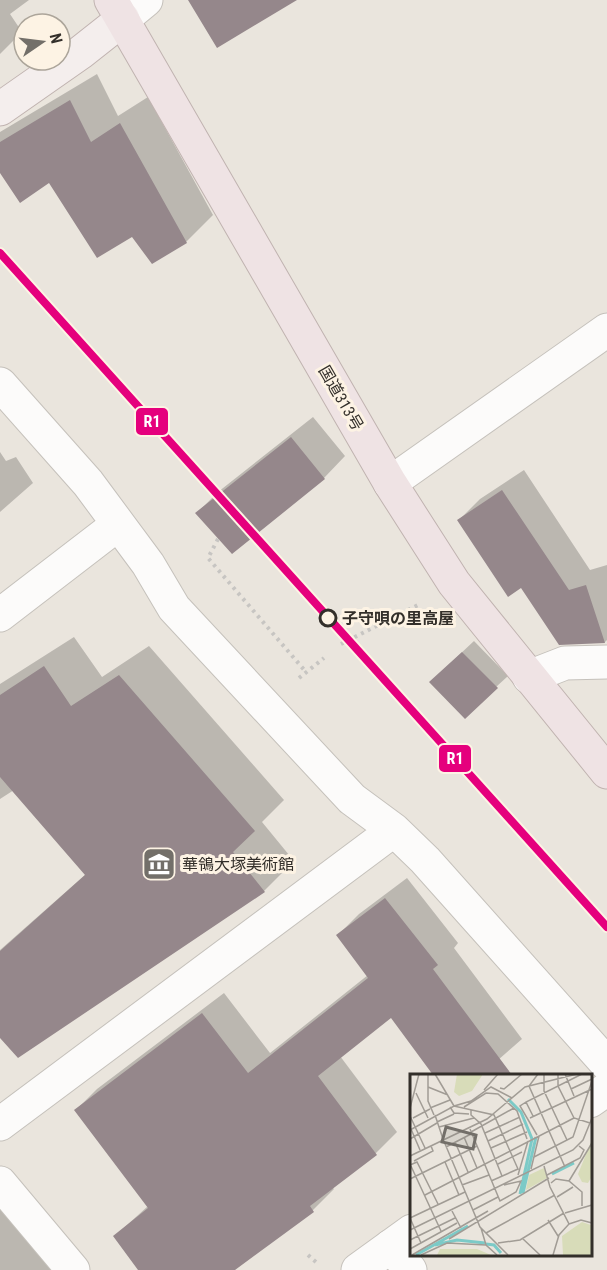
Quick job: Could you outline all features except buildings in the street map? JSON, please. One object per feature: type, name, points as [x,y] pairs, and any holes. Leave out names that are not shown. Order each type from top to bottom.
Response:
[{"type":"highway","name":"国道313号","points":[[126,6],[390,483],[454,583],[607,772]]},
{"type":"main road","points":[[0,109],[81,53],[126,6]]},
{"type":"street","points":[[390,483],[607,330]]},
{"type":"street","points":[[0,384],[88,483],[148,564],[174,608],[352,799],[394,830],[433,868],[607,1064]]},
{"type":"street","points":[[0,615],[117,525]]},
{"type":"street","points":[[529,677],[546,668],[565,663],[607,662]]},
{"type":"street","points":[[0,1124],[394,830]]},
{"type":"street","points":[[592,1100],[607,1089]]},
{"type":"street","points":[[0,1183],[73,1270]]},
{"type":"street","points":[[358,1270],[404,1249]]},
{"type":"path","points":[[218,538],[208,558],[306,672]]},
{"type":"path","points":[[341,644],[422,603]]},
{"type":"path","points":[[297,680],[324,658]]},
{"type":"path","points":[[308,1254],[316,1263]]},
{"type":"transit line","name":"R1","points":[[0,253],[607,927]]},
{"type":"place","name":"子守唄の里高屋","points":[[328,618]]},
{"type":"place","name":"華鴒大塚美術館","points":[[159,864]]}]
